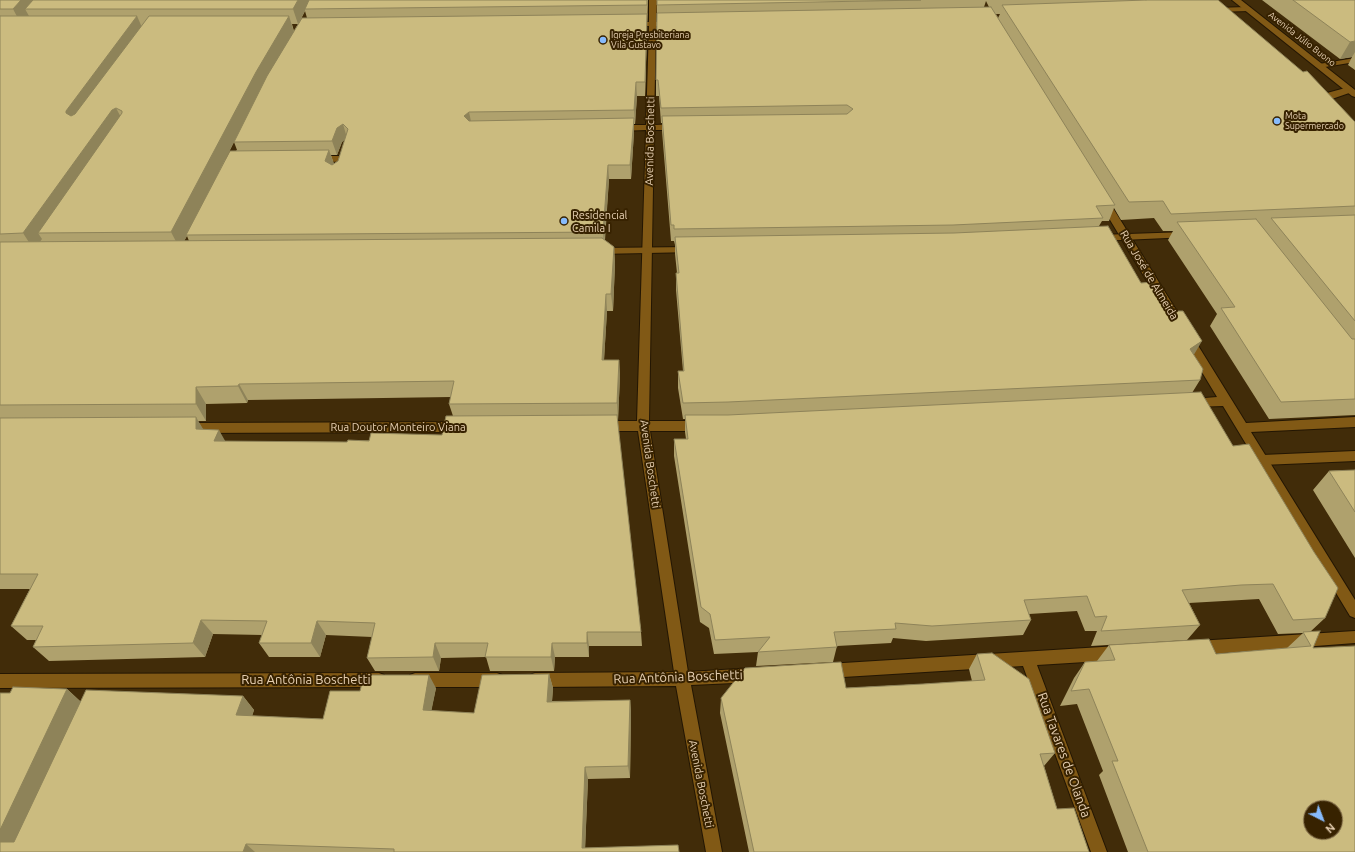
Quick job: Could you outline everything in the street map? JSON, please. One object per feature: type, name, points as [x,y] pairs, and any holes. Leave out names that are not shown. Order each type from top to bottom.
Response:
[{"type":"street","name":"Avenida Boschetti","points":[[653,0],[643,426],[682,679],[714,852]]},
{"type":"street","name":"Avenida Júlio Buono","points":[[1236,0],[1352,92]]},
{"type":"street","points":[[1208,10],[1247,9]]},
{"type":"street","points":[[621,24],[678,24]]},
{"type":"street","points":[[1319,66],[1355,60]]},
{"type":"street","points":[[1335,116],[1324,106],[1323,102],[1325,98],[1330,95],[1352,92]]},
{"type":"street","points":[[611,128],[688,127]]},
{"type":"street","points":[[338,170],[340,159],[345,148]]},
{"type":"street","points":[[309,159],[340,159]]},
{"type":"street","name":"Rua José de Almeida","points":[[1098,192],[1355,612]]},
{"type":"street","points":[[1088,239],[1196,234]]},
{"type":"street","points":[[587,251],[703,249]]},
{"type":"street","points":[[1179,404],[1227,401]]},
{"type":"street","points":[[1242,428],[1355,422]]},
{"type":"street","points":[[588,426],[712,426]]},
{"type":"street","name":"Rua Doutor Monteiro Viana","points":[[177,428],[471,427]]},
{"type":"street","points":[[1262,460],[1355,456]]},
{"type":"street","points":[[1180,649],[1355,638]]},
{"type":"street","points":[[815,671],[1132,652]]},
{"type":"street","name":"Rua Tavares de Olanda","points":[[1028,659],[1099,852]]},
{"type":"street","name":"Rua Antônia Boschetti","points":[[524,680],[682,679],[767,674]]},
{"type":"street","name":"Rua Antônia Boschetti","points":[[0,681],[99,687],[393,680],[508,680]]},
{"type":"building","points":[[0,0],[21,0],[13,9],[0,9]]},
{"type":"building","points":[[33,0],[298,0],[293,9],[25,9]]},
{"type":"building","points":[[309,0],[647,0],[647,5],[305,9]]},
{"type":"building","points":[[657,0],[921,0],[657,5]]},
{"type":"building","points":[[1146,0],[1218,0],[1303,72],[1307,71],[1355,122],[1355,206],[1171,214],[1163,201],[1129,202],[1002,5]]},
{"type":"building","points":[[1293,0],[1355,0],[1355,41],[1350,42]]},
{"type":"building","points":[[991,7],[1115,205],[1096,206],[1103,218],[953,225],[674,229],[674,225],[671,225],[662,116],[847,114],[853,109],[847,105],[661,108],[658,80],[656,80],[657,13]]},
{"type":"building","points":[[647,14],[645,82],[636,82],[634,110],[469,112],[464,116],[469,121],[634,118],[630,165],[608,165],[603,232],[186,235],[230,151],[329,150],[325,161],[332,165],[338,161],[348,129],[343,124],[337,128],[332,141],[234,142],[267,76],[302,18]]},
{"type":"building","points":[[0,16],[137,16],[66,111],[66,113],[71,116],[75,114],[149,16],[289,16],[256,72],[171,232],[38,233],[122,113],[122,111],[116,108],[112,110],[23,233],[0,234]]},
{"type":"building","points":[[1355,215],[1355,321],[1271,218]]},
{"type":"building","points":[[1256,219],[1352,339],[1355,339],[1355,399],[1281,402],[1221,308],[1235,307],[1177,222]]},
{"type":"building","points":[[1108,226],[1141,283],[1152,282],[1170,311],[1183,311],[1202,341],[1190,349],[1203,369],[1200,380],[683,403],[678,371],[684,371],[676,273],[679,273],[675,237],[954,233]]},
{"type":"building","points":[[602,238],[614,247],[611,294],[606,294],[602,360],[619,360],[617,403],[449,404],[454,381],[239,384],[238,386],[196,387],[196,404],[0,405],[0,242]]},
{"type":"building","points":[[1201,392],[1233,446],[1249,444],[1314,552],[1338,588],[1325,618],[1293,620],[1273,584],[1241,585],[1182,590],[1200,625],[1101,631],[1107,616],[1095,617],[1087,596],[1024,600],[1031,620],[932,626],[895,623],[896,629],[834,632],[837,647],[758,652],[770,637],[715,640],[710,614],[701,607],[674,439],[688,439],[685,415],[728,415]]},
{"type":"building","points":[[617,415],[641,632],[587,632],[587,643],[552,643],[551,657],[485,657],[488,643],[435,643],[433,657],[367,658],[375,623],[317,621],[311,643],[259,643],[267,621],[201,620],[193,643],[33,647],[43,626],[11,626],[38,574],[0,574],[0,418],[196,417],[196,429],[219,430],[214,441],[347,442],[348,440],[369,441],[371,433],[442,435],[446,416]]},
{"type":"building","points":[[1355,470],[1355,512],[1329,471]]},
{"type":"building","points":[[1320,631],[1313,648],[1355,646],[1355,852],[1148,852],[1112,761],[1118,761],[1089,689],[1071,691],[1085,662],[1115,660],[1109,645],[1209,639],[1216,654],[1311,646],[1303,632]]},
{"type":"building","points":[[992,653],[1029,679],[1055,753],[1040,754],[1057,809],[1074,808],[1089,852],[754,852],[721,698],[745,668],[841,662],[846,688],[923,684],[985,680],[977,654]]},
{"type":"building","points":[[549,674],[547,702],[630,700],[628,766],[585,767],[582,848],[678,845],[679,852],[394,852],[394,849],[246,844],[243,852],[0,852],[0,842],[14,842],[86,690],[243,696],[236,715],[323,719],[330,691],[360,691],[364,675],[429,675],[423,710],[474,713],[482,675]]},
{"type":"building","points":[[13,687],[67,689],[0,830],[0,693],[10,693]]},
{"type":"place","name":"Igreja Presbiteriana Vila Gustavo","points":[[603,40]]},
{"type":"place","name":"Mota Supermercado","points":[[1277,121]]},
{"type":"place","name":"Residencial Camila I","points":[[564,221]]}]
